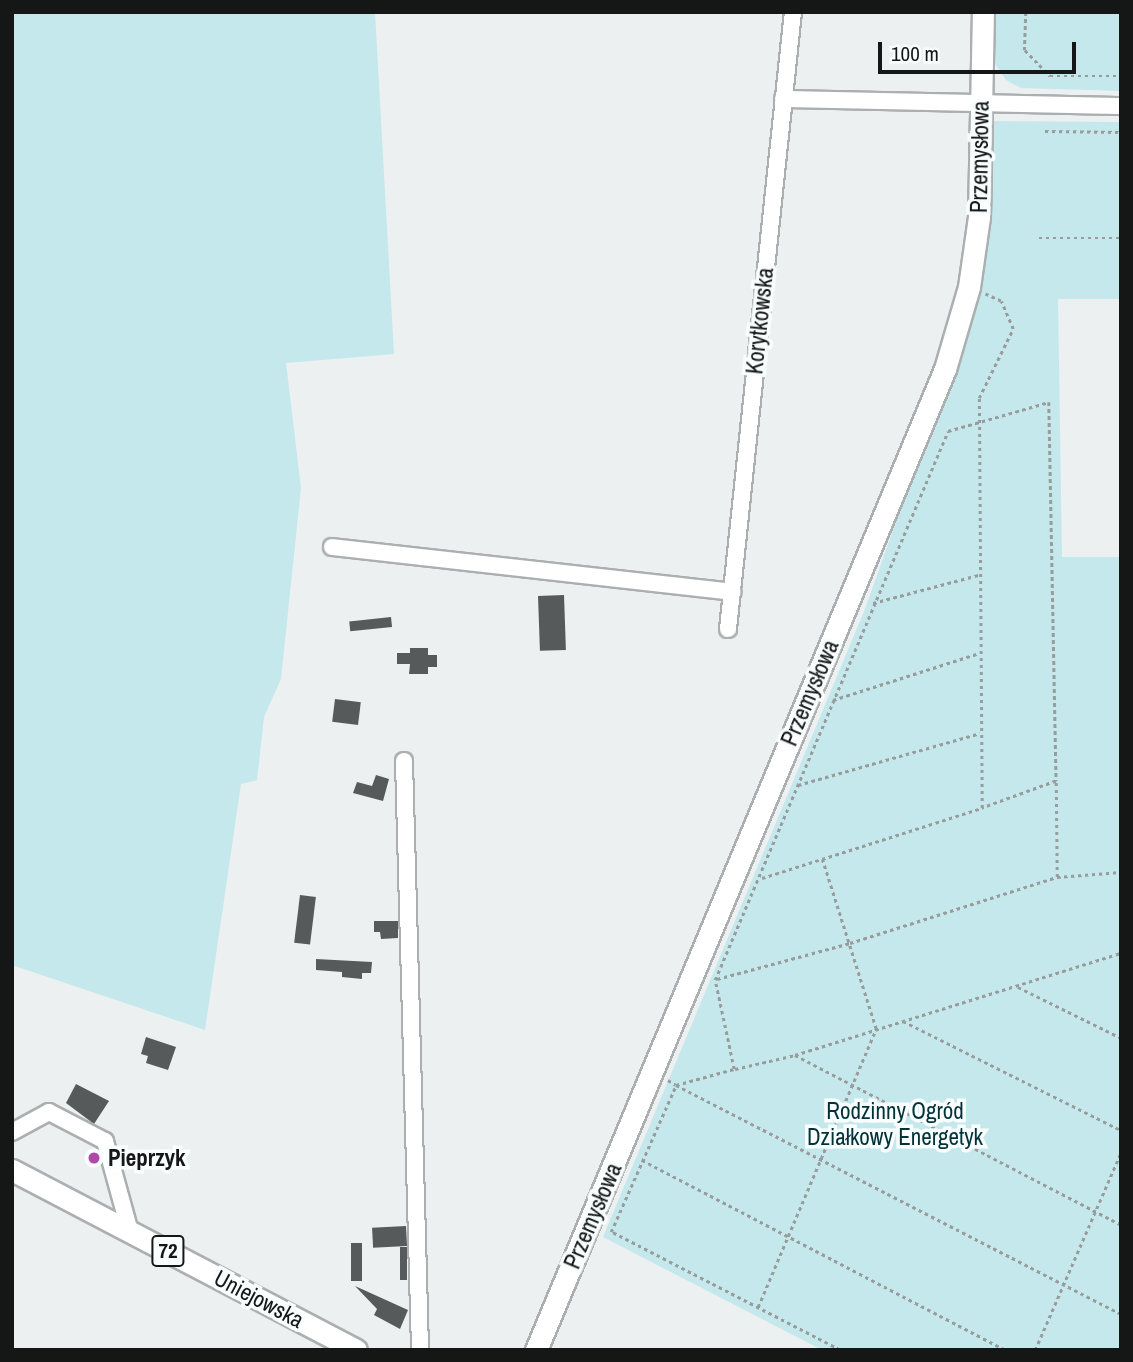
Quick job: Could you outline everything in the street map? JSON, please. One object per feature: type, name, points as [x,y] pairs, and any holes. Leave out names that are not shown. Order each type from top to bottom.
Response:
[{"type":"main road","name":"Przemysłowa","points":[[536,1350],[945,369],[969,287],[979,217],[983,12]]},
{"type":"main road","name":"Uniejowska","points":[[12,1170],[356,1350]]},
{"type":"street","name":"Korytkowska","points":[[728,629],[793,12]]},
{"type":"street","points":[[783,99],[1121,106]]},
{"type":"street","points":[[332,547],[732,592]]},
{"type":"street","points":[[404,761],[420,1350]]},
{"type":"street","points":[[12,1132],[49,1112],[105,1141],[130,1232]]},
{"type":"path","points":[[1026,12],[1025,50],[1050,76],[1121,76]]},
{"type":"path","points":[[1045,131],[1121,132]]},
{"type":"path","points":[[1039,237],[1121,238]]},
{"type":"path","points":[[969,287],[1001,301],[1013,329],[979,398],[978,575],[982,808]]},
{"type":"path","points":[[734,1069],[715,980],[948,430],[1049,402],[1057,877]]},
{"type":"path","points":[[873,603],[978,575]]},
{"type":"path","points":[[834,700],[979,653]]},
{"type":"path","points":[[797,786],[980,733]]},
{"type":"path","points":[[760,878],[982,808],[1056,781]]},
{"type":"path","points":[[758,1307],[876,1029],[822,859]]},
{"type":"path","points":[[715,980],[850,943],[1057,877],[1121,872]]},
{"type":"path","points":[[676,1084],[794,1055],[1121,953]]},
{"type":"path","points":[[1018,987],[1121,1038]]},
{"type":"path","points":[[904,1021],[1121,1130]]},
{"type":"path","points":[[794,1055],[1121,1225]]},
{"type":"path","points":[[653,1071],[820,1161],[1121,1314]]},
{"type":"path","points":[[676,1084],[611,1232],[839,1350]]},
{"type":"path","points":[[1035,1350],[1121,1152]]},
{"type":"path","points":[[642,1160],[1005,1350]]},
{"type":"green space","points":[[12,12],[375,12],[394,354],[286,363],[301,488],[281,679],[264,717],[257,780],[241,784],[205,1030],[12,965]]},
{"type":"green space","points":[[994,12],[1121,12],[1121,91],[1021,88],[1006,80],[995,64]]},
{"type":"green space","name":"Rodzinny Ogród Działkowy Energetyk","points":[[986,121],[1121,122],[1121,299],[1058,299],[1062,557],[1121,557],[1121,1350],[822,1350],[603,1237],[865,609],[978,291],[992,219]]},
{"type":"building","points":[[564,595],[566,650],[540,651],[538,596]]},
{"type":"building","points":[[391,617],[392,627],[350,631],[349,621]]},
{"type":"building","points":[[410,648],[428,648],[428,655],[437,655],[437,667],[428,667],[428,674],[409,674],[410,664],[397,664],[397,653],[410,653]]},
{"type":"building","points":[[335,699],[361,702],[358,725],[332,722]]},
{"type":"building","points":[[376,775],[389,779],[383,801],[353,793],[357,782],[372,786]]},
{"type":"building","points":[[300,895],[316,897],[310,945],[294,943]]},
{"type":"building","points":[[374,921],[398,921],[398,938],[381,939],[380,932],[374,932]]},
{"type":"building","points":[[316,959],[372,962],[371,973],[362,973],[362,979],[342,977],[342,972],[316,970]]},
{"type":"building","points":[[146,1037],[176,1047],[168,1070],[146,1063],[148,1056],[141,1054]]},
{"type":"building","points":[[76,1084],[109,1101],[94,1124],[66,1103]]},
{"type":"building","points":[[406,1226],[407,1246],[373,1248],[372,1228]]},
{"type":"building","points":[[351,1243],[362,1243],[362,1281],[351,1281]]},
{"type":"building","points":[[400,1247],[407,1247],[407,1280],[400,1280]]},
{"type":"building","points":[[355,1286],[408,1310],[400,1329],[374,1315],[377,1309]]},
{"type":"place","name":"Pieprzyk","points":[[94,1158]]}]
